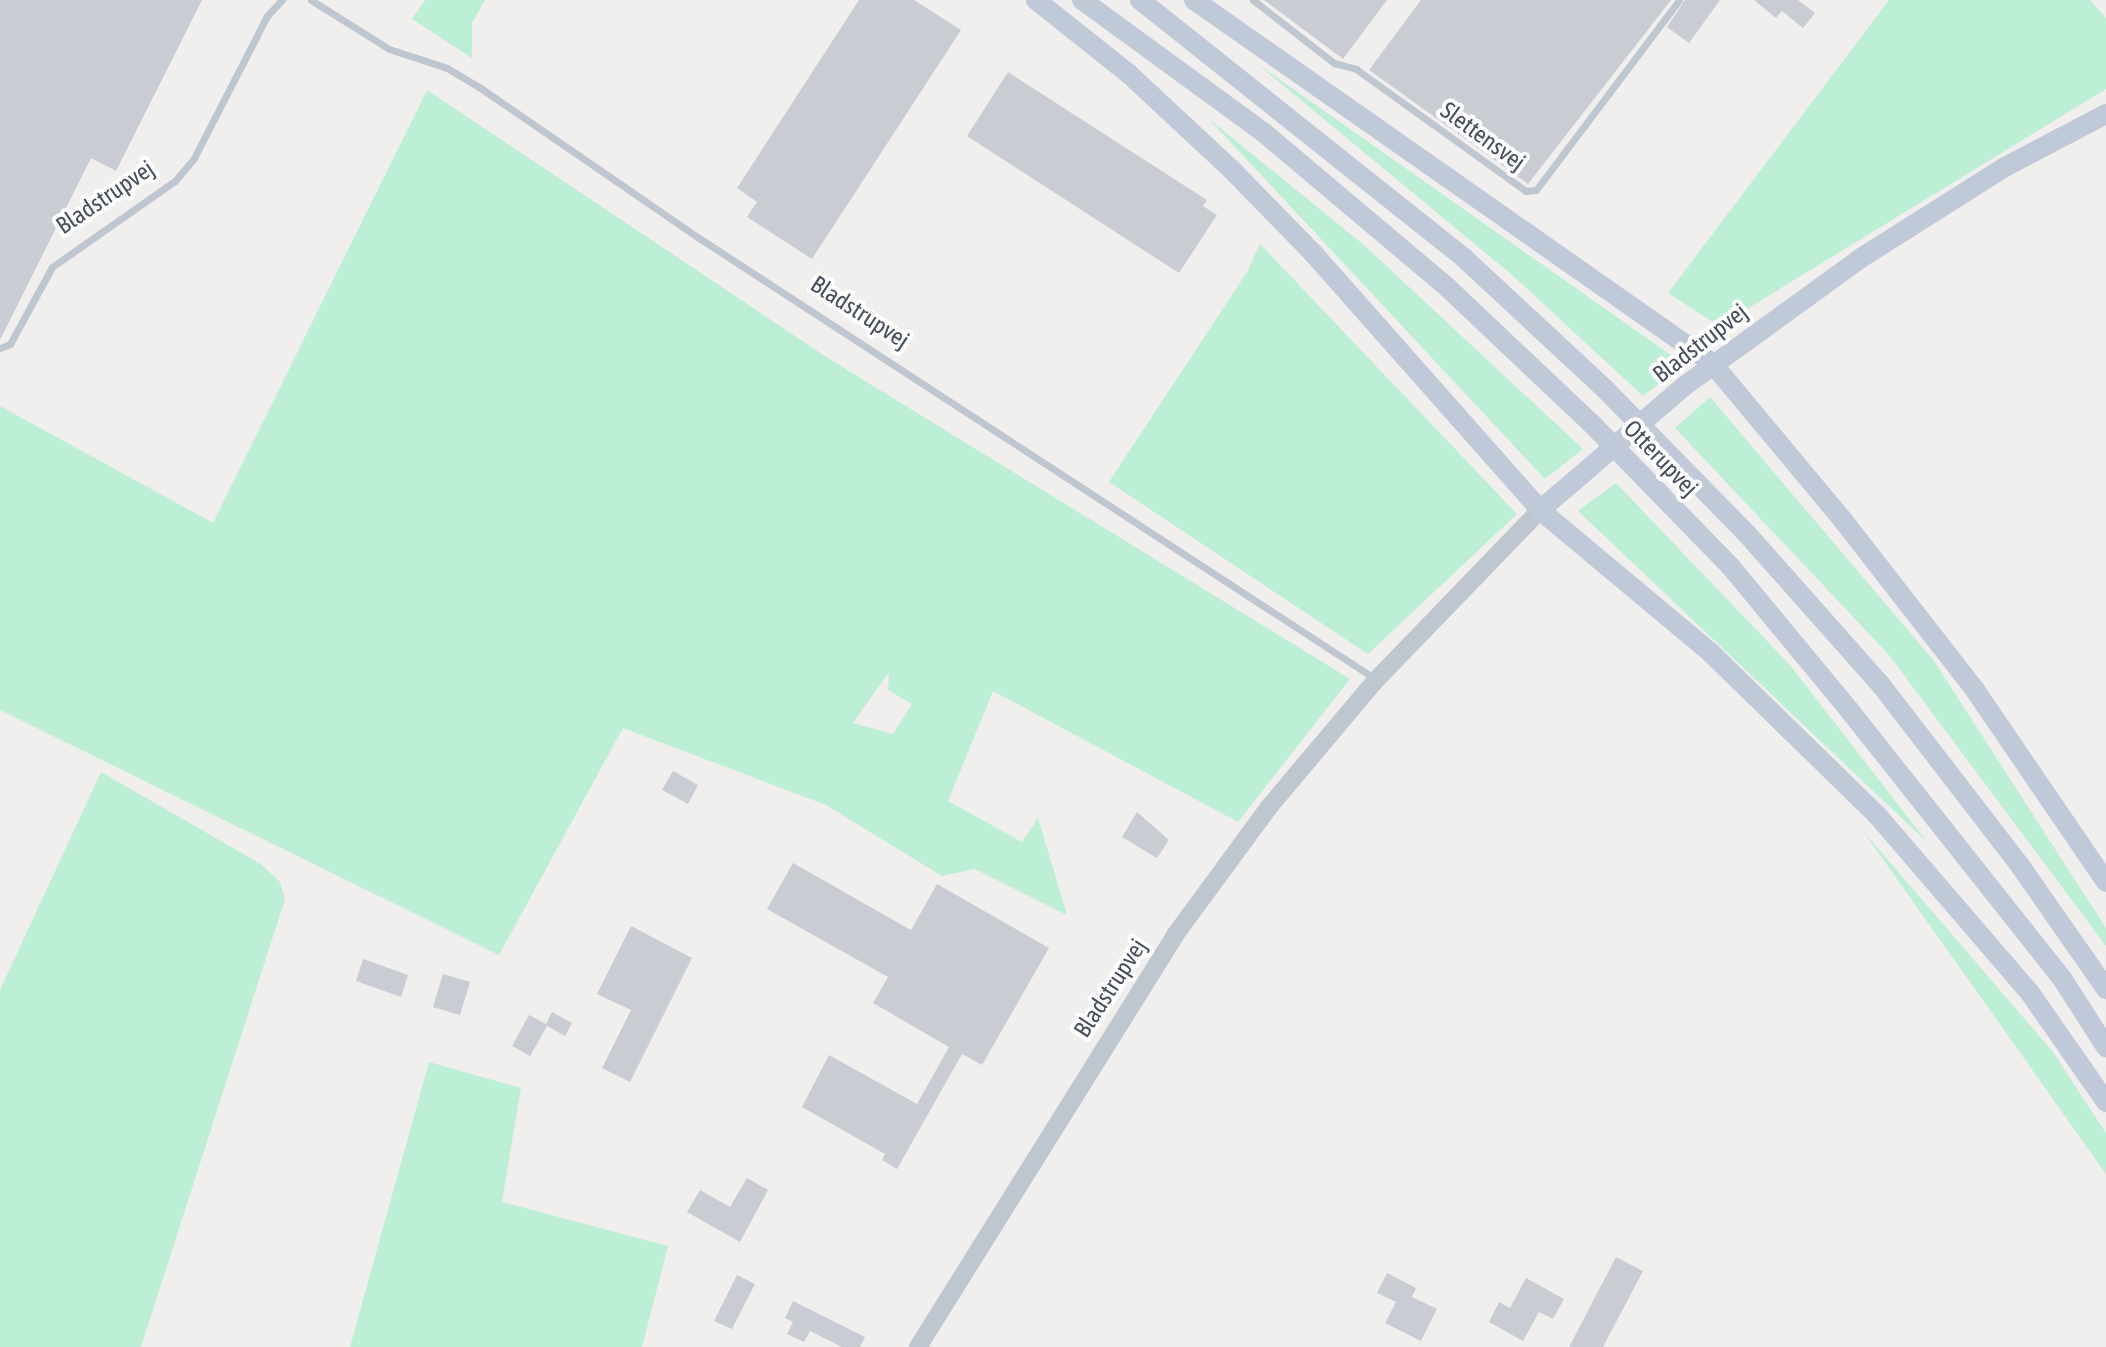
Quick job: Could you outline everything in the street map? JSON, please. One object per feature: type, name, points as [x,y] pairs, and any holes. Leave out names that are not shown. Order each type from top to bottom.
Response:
[{"type":"main road","points":[[1036,0],[1129,74],[1231,169],[1313,253],[1540,510],[1712,654],[1877,815],[2030,993],[2106,1102]]},
{"type":"main road","name":"Otterupvej","points":[[1082,0],[1263,132],[1448,288],[1591,423],[1731,567],[1850,711],[2063,980],[2106,1047]]},
{"type":"main road","name":"Otterupvej","points":[[1140,0],[1464,258],[1605,389],[1747,534],[1881,685],[2021,867],[2106,989]]},
{"type":"main road","points":[[1194,0],[1712,363],[1842,519],[1975,690],[2106,882]]},
{"type":"main road","name":"Bladstrupvej","points":[[1540,510],[1712,363],[1874,250],[2005,167],[2106,114]]},
{"type":"street","name":"Bladstrupvej","points":[[918,1347],[1175,935],[1269,807],[1376,680],[1540,510]]},
{"type":"lane","name":"Bladstrupvej","points":[[0,348],[10,344],[52,267],[175,181],[194,158],[267,16],[282,0]]},
{"type":"lane","name":"Bladstrupvej","points":[[311,0],[389,49],[447,68],[482,89],[699,238],[1353,660],[1376,680]]},
{"type":"lane","name":"Slettensvej","points":[[1253,0],[1334,63],[1356,69],[1526,191],[1536,190],[1679,0]]},
{"type":"green space","points":[[425,0],[485,0],[472,23],[472,58],[412,19]]},
{"type":"green space","points":[[1889,0],[2090,0],[2106,18],[2106,89],[1719,326],[1668,293]]},
{"type":"green space","points":[[1256,63],[1685,365],[1643,396],[1511,274]]},
{"type":"green space","points":[[427,90],[831,360],[1350,679],[1238,822],[993,691],[948,801],[1022,842],[1038,818],[1067,915],[975,869],[942,876],[826,805],[623,728],[499,955],[0,710],[0,406],[213,523]],"holes":[[[889,672],[888,690],[912,704],[893,734],[853,723]]]},
{"type":"green space","points":[[1208,118],[1365,246],[1583,449],[1545,479]]},
{"type":"green space","points":[[1260,244],[1517,514],[1368,654],[1109,482],[1247,272]]},
{"type":"green space","points":[[1710,397],[1934,661],[2106,928],[2106,946],[1889,655],[1675,428]]},
{"type":"green space","points":[[1616,483],[1790,665],[1927,842],[1578,511]]},
{"type":"green space","points":[[101,772],[261,864],[280,882],[285,899],[141,1347],[0,1347],[0,990]]},
{"type":"green space","points":[[1863,831],[2053,1052],[2106,1133],[2106,1174]]},
{"type":"green space","points":[[429,1062],[521,1088],[502,1202],[668,1246],[642,1347],[350,1347]]},
{"type":"building","points":[[0,0],[202,0],[116,171],[91,158],[0,340]]},
{"type":"building","points":[[859,0],[914,0],[961,30],[812,259],[747,217],[757,202],[737,188]]},
{"type":"building","points":[[1264,0],[1387,0],[1343,59]]},
{"type":"building","points":[[1421,0],[1671,0],[1528,184],[1369,70]]},
{"type":"building","points":[[1685,0],[1720,0],[1689,43],[1667,27]]},
{"type":"building","points":[[1754,0],[1798,0],[1815,13],[1803,28],[1782,11],[1776,18]]},
{"type":"building","points":[[1008,72],[1207,200],[1203,206],[1217,215],[1179,273],[967,136]]},
{"type":"building","points":[[673,771],[698,785],[688,804],[662,790]]},
{"type":"building","points":[[1137,812],[1169,840],[1157,858],[1122,837]]},
{"type":"building","points":[[793,863],[911,930],[937,884],[1049,948],[982,1065],[962,1054],[897,1169],[882,1160],[885,1154],[802,1107],[829,1055],[917,1104],[949,1047],[873,1003],[888,977],[767,909]]},
{"type":"building","points":[[631,926],[692,958],[630,1082],[602,1068],[631,1010],[597,994]]},
{"type":"building","points":[[363,959],[408,975],[401,997],[356,981]]},
{"type":"building","points":[[443,974],[470,982],[460,1015],[433,1007]]},
{"type":"building","points":[[552,1012],[572,1023],[565,1036],[547,1026],[530,1056],[512,1046],[529,1015],[546,1024]]},
{"type":"building","points":[[747,1178],[768,1190],[740,1242],[687,1212],[700,1190],[730,1207]]},
{"type":"building","points":[[1616,1257],[1643,1271],[1603,1347],[1569,1347]]},
{"type":"building","points":[[1387,1273],[1416,1288],[1412,1297],[1437,1309],[1421,1341],[1385,1323],[1396,1302],[1377,1293]]},
{"type":"building","points":[[737,1275],[755,1284],[732,1329],[714,1321]]},
{"type":"building","points":[[1526,1278],[1564,1299],[1553,1319],[1539,1312],[1523,1341],[1489,1322],[1499,1302],[1510,1308]]},
{"type":"building","points":[[793,1301],[865,1337],[860,1347],[842,1347],[810,1331],[804,1342],[787,1334],[793,1322],[785,1318]]}]
